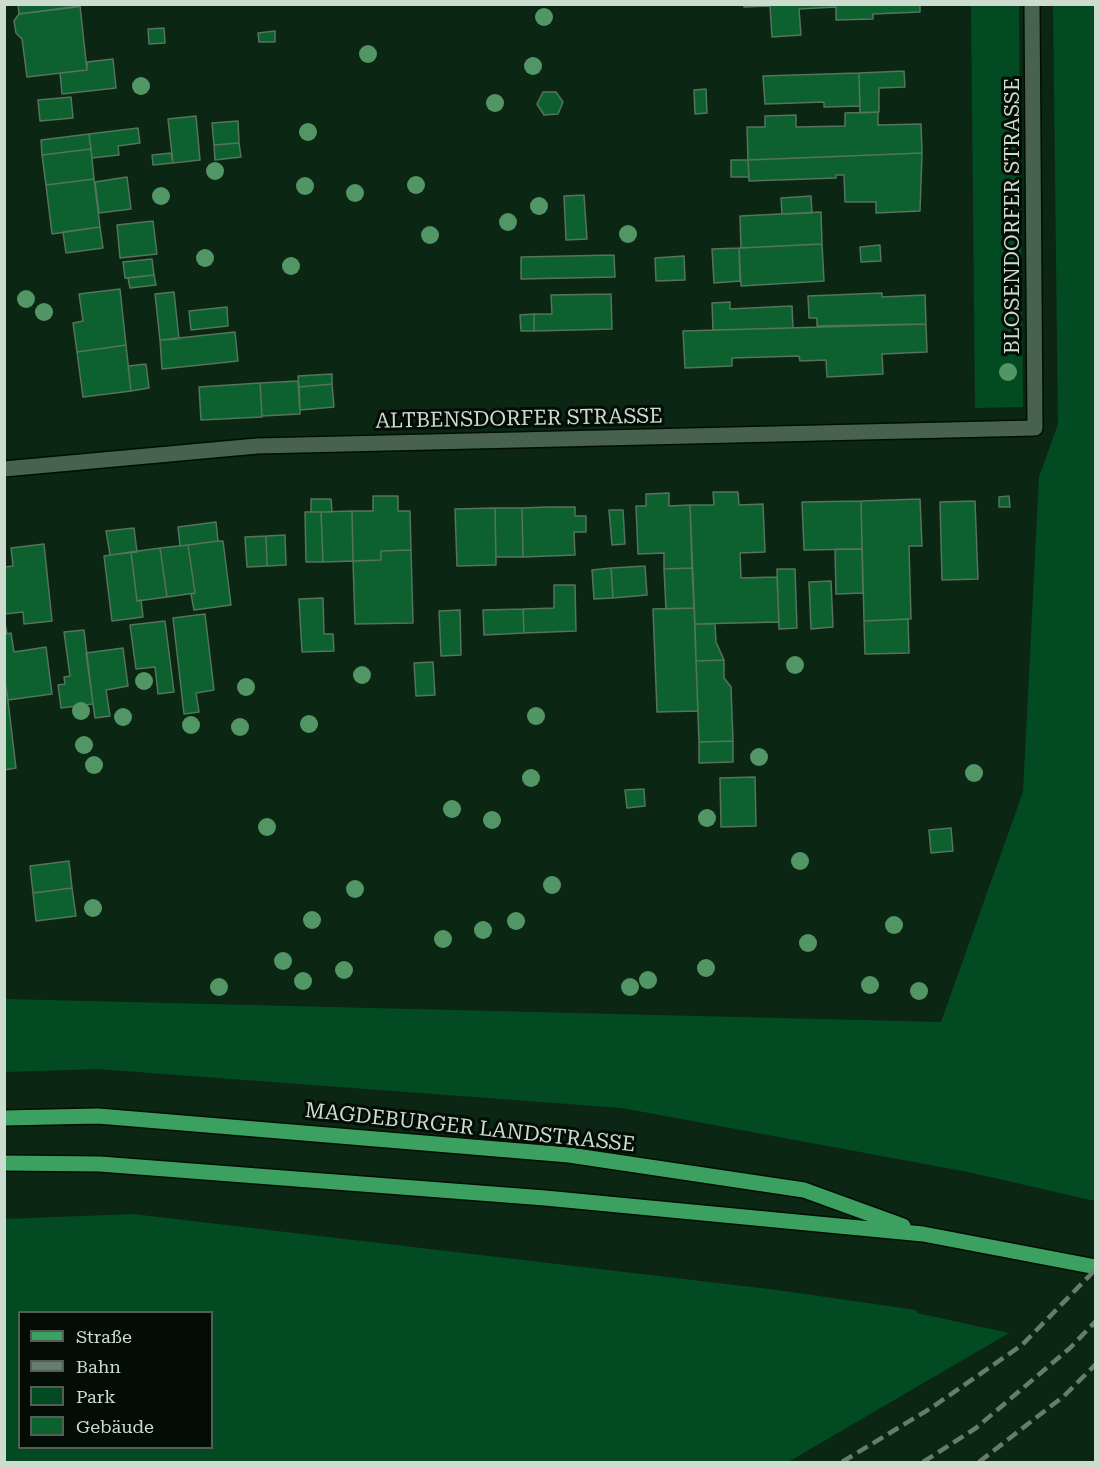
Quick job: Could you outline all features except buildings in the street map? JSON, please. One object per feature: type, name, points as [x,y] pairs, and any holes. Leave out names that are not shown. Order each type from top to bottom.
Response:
[{"type":"main road","name":"MAGDEBURGER LANDSTRASSE","points":[[4,1118],[98,1116],[569,1155],[804,1190],[923,1234]]},
{"type":"main road","name":"MAGDEBURGER LANDSTRASSE","points":[[4,1163],[100,1164],[463,1192],[923,1234],[1095,1267]]},
{"type":"street","name":"BLOSENDORFER STRASSE","points":[[1032,4],[1035,428]]},
{"type":"street","name":"ALTBENSDORFER STRASSE","points":[[4,469],[257,446],[1035,428]]},
{"type":"green space","points":[[971,5],[1019,5],[1023,407],[975,408]]},
{"type":"green space","points":[[1053,5],[1096,5],[1095,1201],[968,1172],[622,1108],[97,1069],[5,1072],[5,999],[941,1022],[1023,792],[1039,477],[1058,424]]},
{"type":"green space","points":[[133,1214],[777,1290],[916,1310],[917,1313],[1009,1333],[788,1462],[5,1462],[5,1219]]},
{"type":"railway","points":[[842,1462],[931,1408],[1022,1345],[1096,1269]]},
{"type":"railway","points":[[923,1462],[976,1428],[1070,1348],[1096,1321]]},
{"type":"railway","points":[[979,1462],[1064,1396],[1096,1364]]}]
